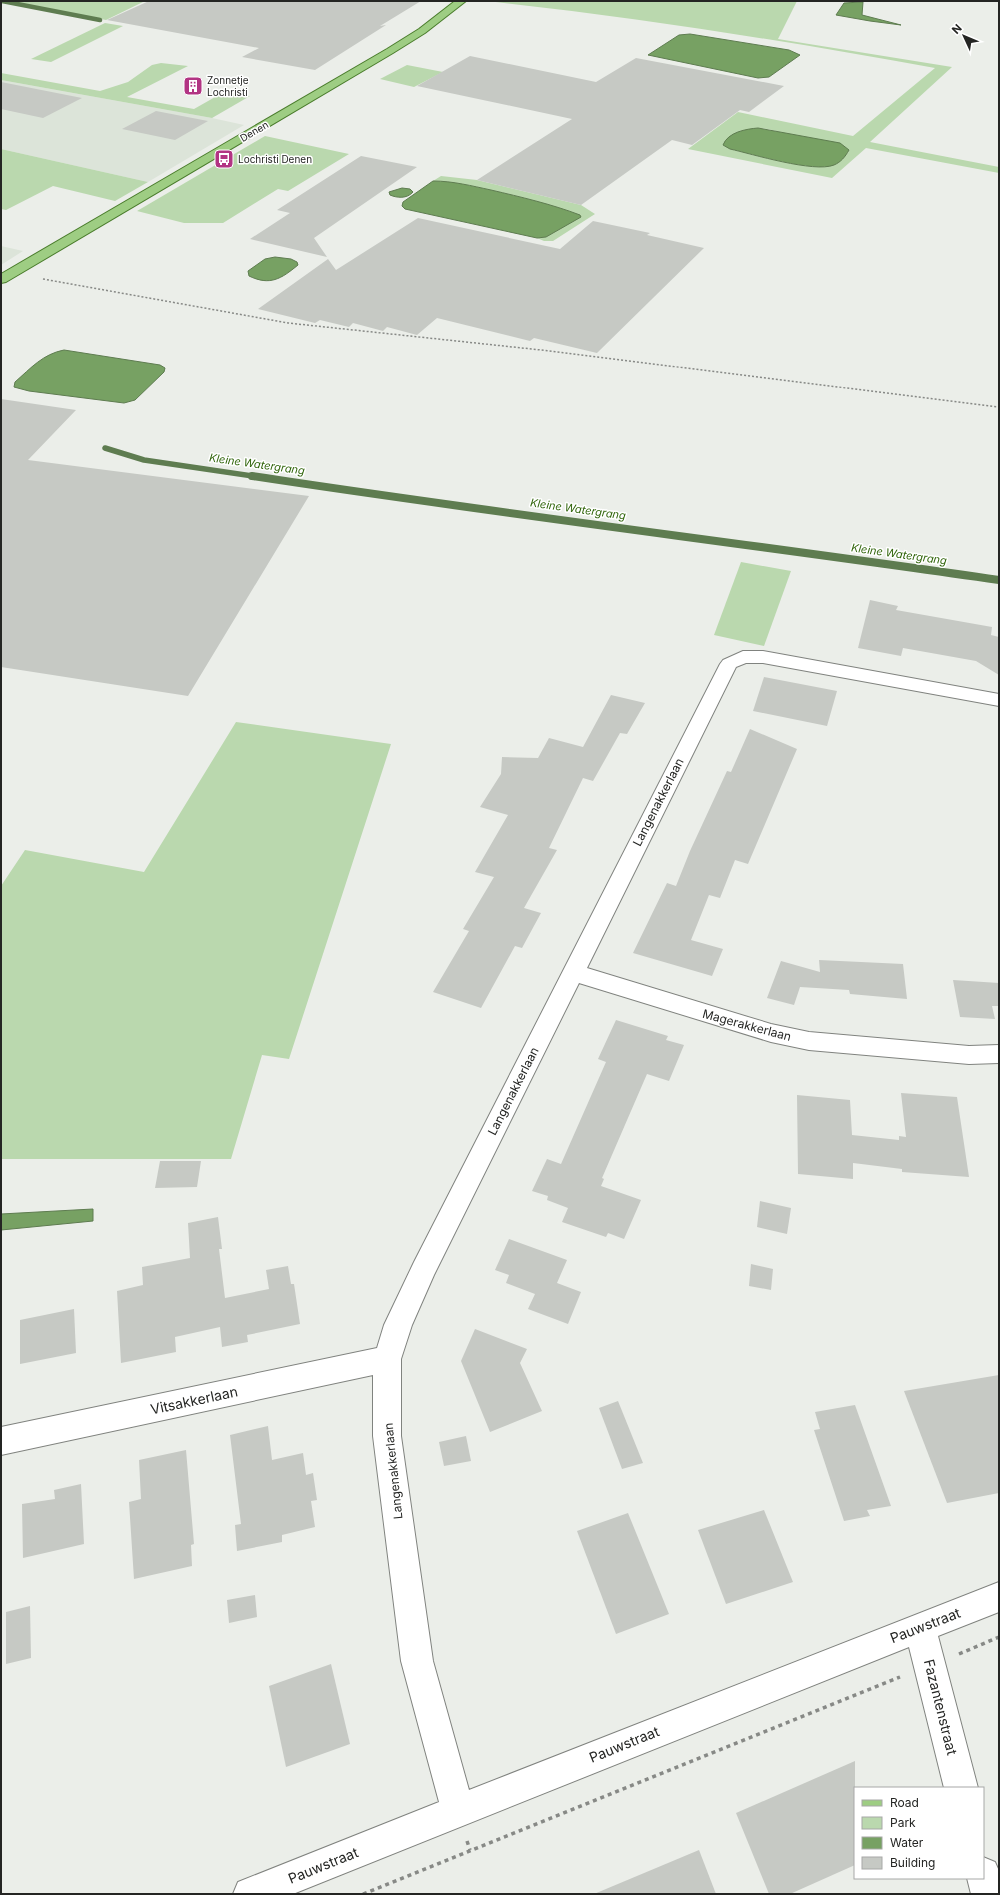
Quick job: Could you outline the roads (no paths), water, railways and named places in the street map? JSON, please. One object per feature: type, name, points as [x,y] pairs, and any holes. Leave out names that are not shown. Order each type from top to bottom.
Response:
[{"type":"main road","name":"Denen","points":[[1,279],[390,51],[422,31],[461,1]]},
{"type":"street","name":"Langenakkerlaan","points":[[458,1810],[417,1661],[387,1436],[387,1359],[398,1325],[423,1270],[728,664],[734,660],[753,656],[763,656],[999,700]]},
{"type":"street","name":"Magerakkerlaan","points":[[572,972],[771,1034],[817,1041],[969,1055],[999,1054]]},
{"type":"street","name":"Vitsakkerlaan","points":[[1,1441],[387,1359]]},
{"type":"street","name":"Pauwstraat","points":[[250,1894],[458,1810],[999,1597]]},
{"type":"street","name":"Fazantenstraat","points":[[920,1627],[961,1787]]},
{"type":"street","points":[[984,1878],[988,1894]]},
{"type":"water","points":[[863,2],[862,15],[901,25],[836,15],[844,3]]},
{"type":"water","points":[[690,34],[789,50],[800,55],[769,77],[758,78],[648,55],[679,35]]},
{"type":"water","points":[[758,128],[840,143],[849,150],[843,159],[834,165],[812,167],[730,149],[723,145],[725,141],[733,134],[743,130]]},
{"type":"water","points":[[433,181],[462,184],[513,195],[558,207],[580,215],[581,217],[546,237],[537,238],[405,209],[402,206],[403,202]]},
{"type":"water","points":[[402,188],[410,189],[413,192],[408,196],[402,197],[390,195],[389,192]]},
{"type":"water","points":[[275,257],[291,259],[297,262],[298,265],[275,280],[269,281],[256,279],[249,276],[248,271],[265,259]]},
{"type":"water","points":[[64,350],[160,365],[165,368],[164,372],[135,400],[124,403],[29,391],[14,387],[15,382],[43,358]]},
{"type":"water","points":[[93,1209],[93,1221],[1,1230],[1,1214]]},
{"type":"waterway","points":[[2,1],[100,20]]},
{"type":"waterway","name":"Kleine Watergrang","points":[[105,448],[144,460],[259,477]]},
{"type":"waterway","name":"Kleine Watergrang","points":[[252,476],[999,580]]},
{"type":"place","name":"Zonnetje Lochristi","points":[[193,86]]},
{"type":"place","name":"Lochristi Denen","points":[[224,159]]}]
